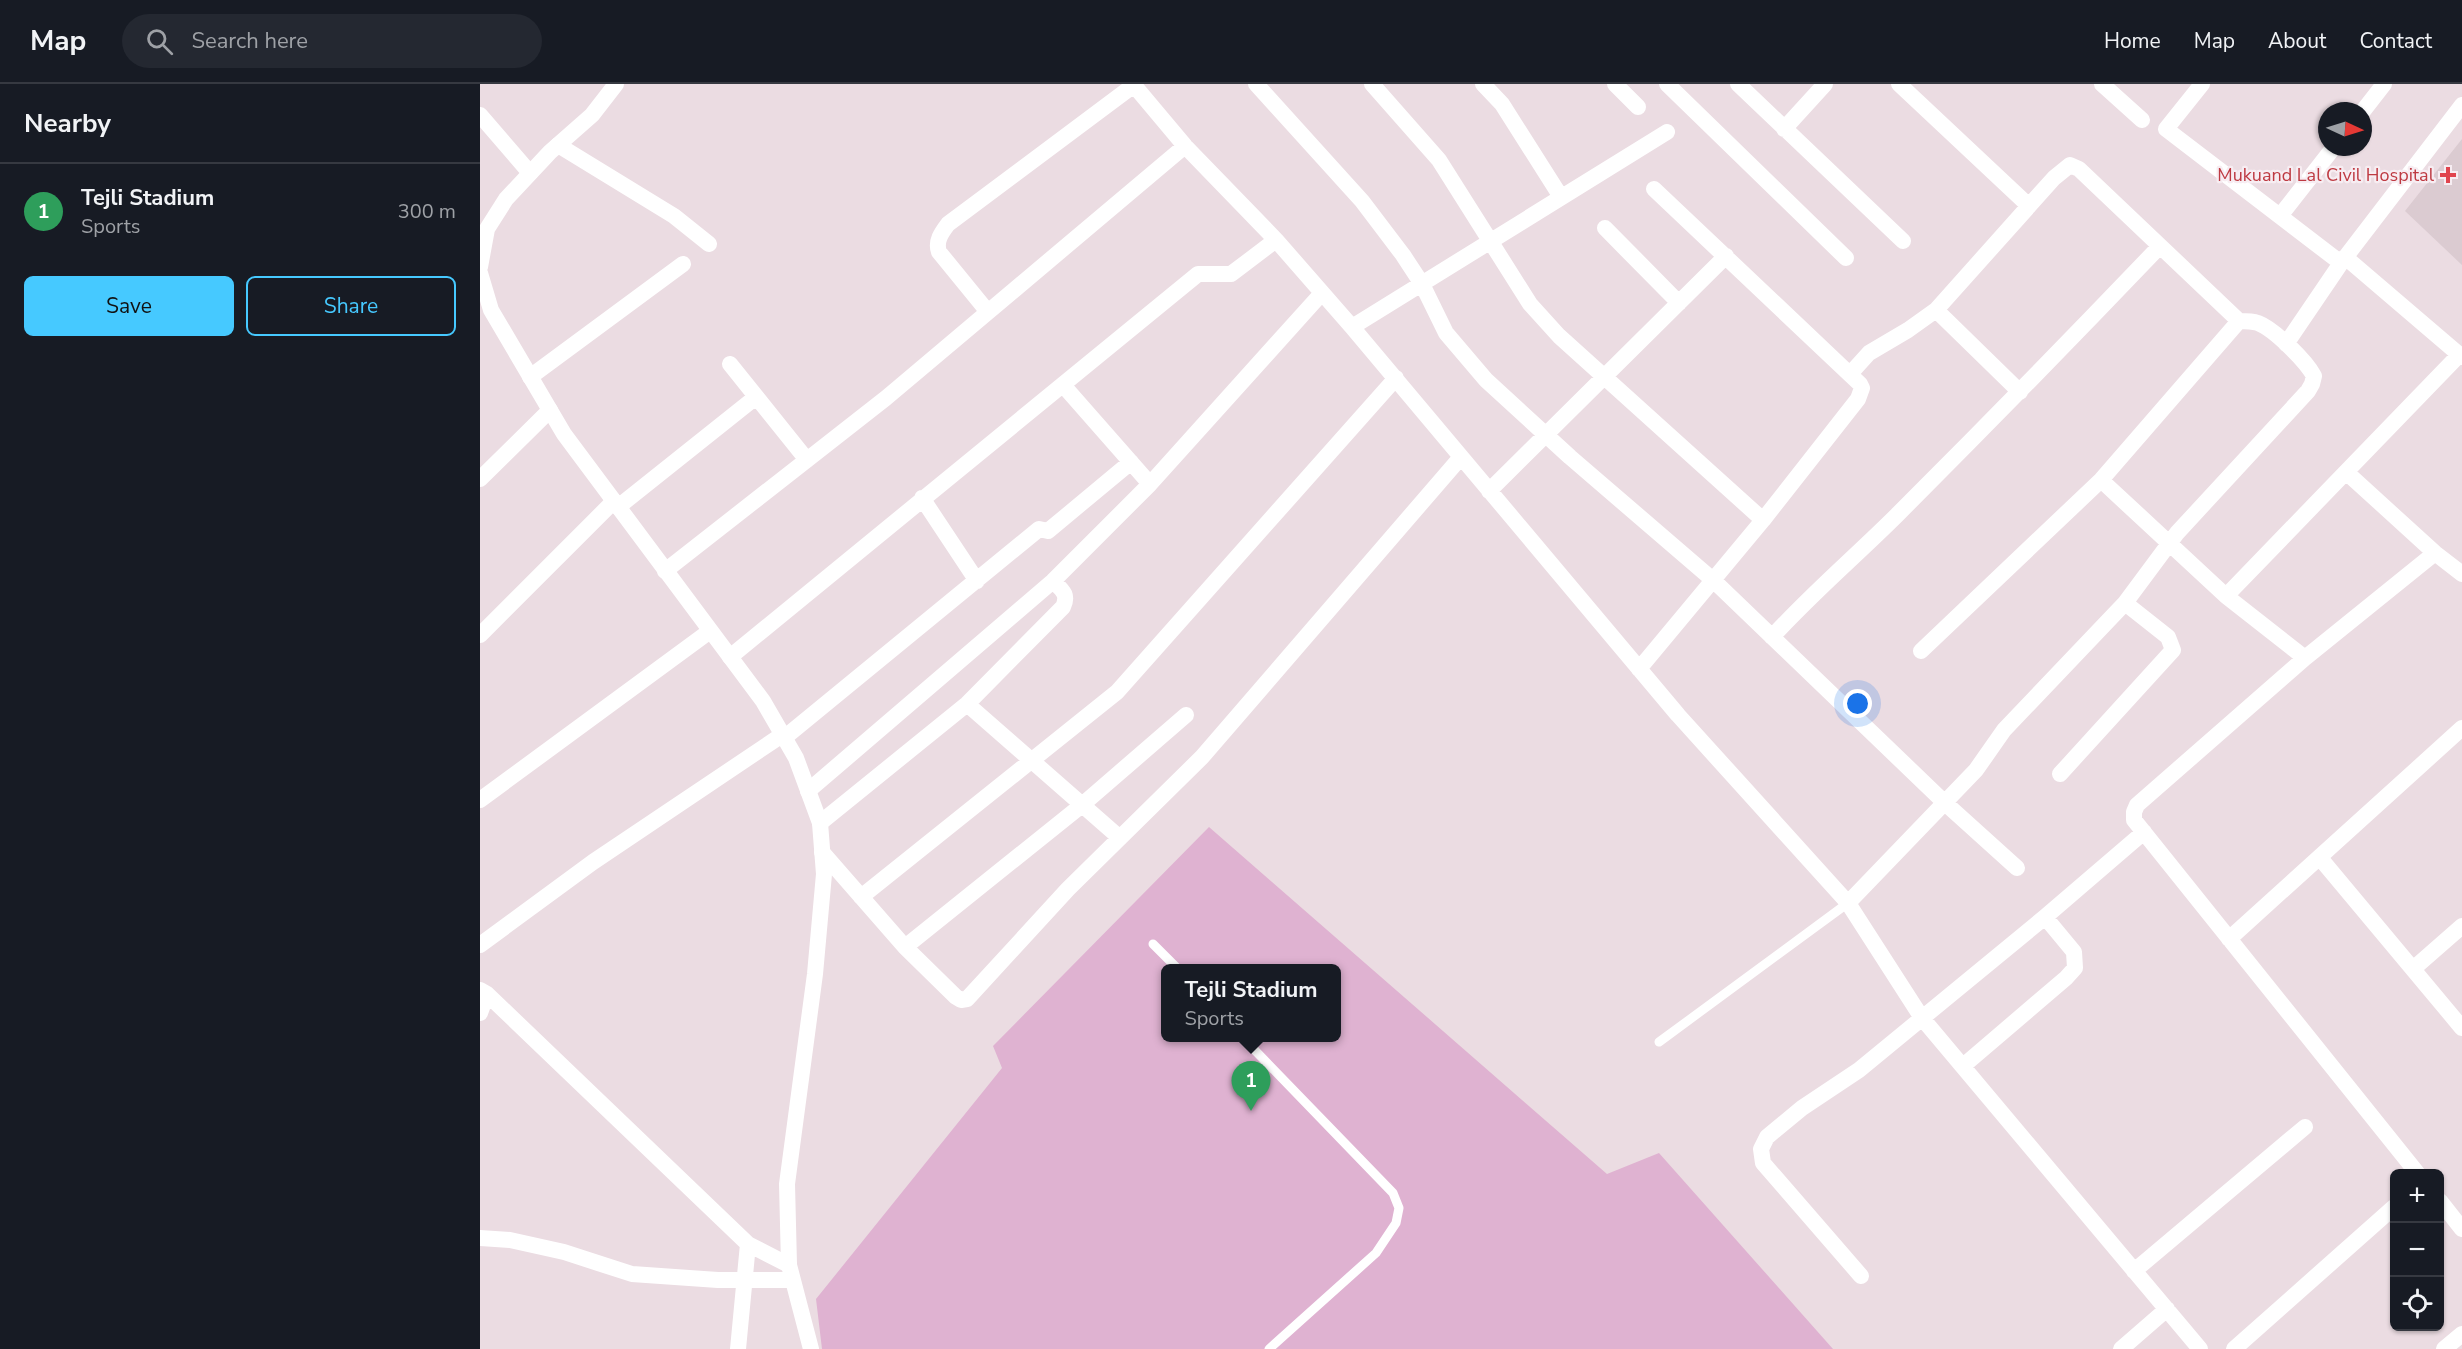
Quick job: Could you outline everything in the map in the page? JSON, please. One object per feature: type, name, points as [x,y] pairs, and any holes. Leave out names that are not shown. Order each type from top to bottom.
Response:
[{"type":"street","points":[[480,267],[483,231],[506,199],[558,145],[592,115],[616,84]]},
{"type":"street","points":[[988,312],[939,252],[940,236],[948,224],[1134,84],[1185,146],[1276,240],[1396,378],[1678,716],[1848,903],[1922,1018],[2200,1349]]},
{"type":"street","points":[[1256,84],[1362,201],[1422,284],[1446,333],[1486,380],[1713,580],[1945,803],[2017,868]]},
{"type":"street","points":[[1372,84],[1439,160],[1530,304],[1558,336],[1763,520]]},
{"type":"street","points":[[1483,84],[1502,104],[1561,197]]},
{"type":"street","points":[[1615,84],[1638,107]]},
{"type":"street","points":[[1667,84],[1846,258]]},
{"type":"street","points":[[1738,84],[1903,242]]},
{"type":"street","points":[[1784,129],[1826,84]]},
{"type":"street","points":[[1899,84],[2029,206]]},
{"type":"street","points":[[2202,84],[2166,129],[2280,216],[2343,260],[2461,356],[2226,596]]},
{"type":"street","points":[[2370,102],[2384,84]]},
{"type":"street","points":[[2104,85],[2142,120]]},
{"type":"street","points":[[2286,344],[2343,260],[2462,105]]},
{"type":"street","points":[[480,115],[530,173]]},
{"type":"street","points":[[1352,327],[1667,132]]},
{"type":"street","points":[[558,145],[674,216],[709,244]]},
{"type":"street","points":[[665,572],[886,398],[1185,146]]},
{"type":"street","points":[[2280,216],[2327,156]]},
{"type":"street","points":[[1848,903],[1976,770],[2004,730],[2125,603],[2177,532],[2312,384],[2314,376],[2286,344],[2263,325],[2256,322],[2239,321],[2079,169],[2070,165],[2064,168],[1936,310],[1869,353],[1850,374]]},
{"type":"street","points":[[1640,669],[1763,520],[1860,395],[1862,388],[1850,374],[1654,189]]},
{"type":"street","points":[[1605,228],[1679,303]]},
{"type":"street","points":[[729,657],[1198,274],[1231,274],[1276,240]]},
{"type":"street","points":[[1772,637],[1811,595],[1852,560],[2020,392],[2160,246]]},
{"type":"street","points":[[1489,491],[1726,256]]},
{"type":"street","points":[[530,377],[683,264]]},
{"type":"street","points":[[480,273],[491,310],[564,434],[763,701],[796,758],[820,824],[824,874],[815,974],[787,1184],[791,1273],[811,1349]]},
{"type":"street","points":[[808,791],[1053,581],[1150,484],[1322,293]]},
{"type":"street","points":[[1936,310],[2020,392]]},
{"type":"street","points":[[1921,651],[2101,480],[2239,321]]},
{"type":"street","points":[[730,364],[807,460]]},
{"type":"street","points":[[861,897],[1118,692],[1396,378]]},
{"type":"street","points":[[1063,385],[1150,484]]},
{"type":"street","points":[[480,635],[616,504],[756,397]]},
{"type":"street","points":[[480,479],[550,410]]},
{"type":"street","points":[[822,852],[905,947],[956,997],[961,1000],[967,999],[1068,889],[1202,757],[1461,457]]},
{"type":"street","points":[[480,945],[593,862],[783,736],[1039,530],[1048,531],[1131,462]]},
{"type":"street","points":[[2346,472],[2435,553],[2462,574]]},
{"type":"street","points":[[2101,480],[2226,596],[2305,658]]},
{"type":"street","points":[[922,498],[977,581]]},
{"type":"street","points":[[2415,1169],[2134,820],[2134,812],[2137,806],[2305,658],[2435,553]]},
{"type":"street","points":[[820,824],[967,704],[1063,607],[1066,600],[1065,594],[1053,581]]},
{"type":"street","points":[[2060,774],[2173,650],[2168,637],[2125,603]]},
{"type":"street","points":[[480,800],[711,631]]},
{"type":"street","points":[[967,704],[1120,838]]},
{"type":"street","points":[[905,947],[1082,805],[1186,715]]},
{"type":"street","points":[[2229,939],[2462,728]]},
{"type":"street","points":[[1861,1276],[1763,1163],[1761,1149],[1767,1137],[1802,1108],[1859,1070],[2144,832]]},
{"type":"street","points":[[2320,858],[2462,1028]]},
{"type":"street","points":[[1963,1066],[2075,968],[2074,952],[2045,917]]},
{"type":"street","points":[[2413,969],[2462,926]]},
{"type":"street","points":[[484,992],[748,1244],[791,1273]]},
{"type":"street","points":[[480,1013],[484,992]]},
{"type":"street","points":[[2134,1271],[2305,1127]]},
{"type":"street","points":[[2444,1207],[2462,1229]]},
{"type":"street","points":[[2234,1349],[2390,1211]]},
{"type":"street","points":[[480,1238],[510,1240],[564,1252],[632,1274],[745,1280],[791,1273]]},
{"type":"street","points":[[738,1349],[748,1244]]},
{"type":"street","points":[[2121,1349],[2167,1309]]},
{"type":"street","points":[[2445,1349],[2462,1334]]},
{"type":"lane","points":[[1659,1042],[1848,903]]},
{"type":"lane","points":[[1153,944],[1172,964]]},
{"type":"lane","points":[[1248,1042],[1393,1193],[1399,1208],[1396,1223],[1376,1253],[1269,1349]]},
{"type":"shaded area","name":"Mukuand Lal Civil Hospital","points":[[2462,139],[2462,265],[2405,211]]},
{"type":"shaded area","points":[[1209,827],[1607,1174],[1659,1153],[1833,1349],[822,1349],[816,1299],[1002,1068],[993,1046]]},
{"type":"place","name":"Mukuand Lal Civil Hospital","points":[[2448,175]]},
{"type":"place","name":"Tejli Stadium","points":[[1251,1111]]}]
